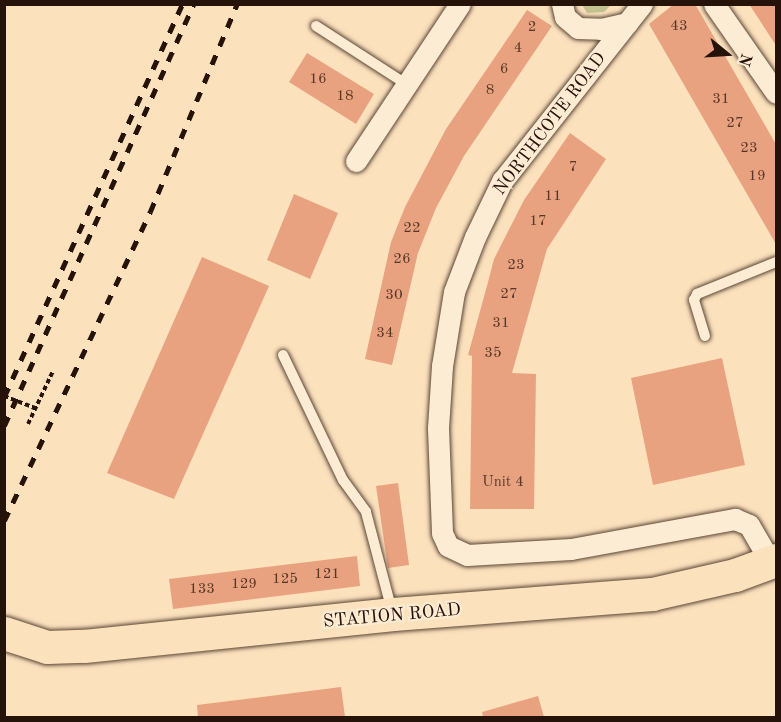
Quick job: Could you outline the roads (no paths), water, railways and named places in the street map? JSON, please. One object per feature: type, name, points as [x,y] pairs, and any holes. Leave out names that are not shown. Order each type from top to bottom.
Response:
[{"type":"main road","name":"STATION ROAD","points":[[4,633],[47,647],[84,646],[393,614],[652,594],[775,562]]},
{"type":"street","points":[[356,161],[460,4]]},
{"type":"street","points":[[562,4],[565,17],[578,28],[601,28],[627,22]]},
{"type":"street","name":"NORTHCOTE ROAD","points":[[642,4],[502,182],[475,237],[454,292],[442,366],[438,428],[442,533],[448,546],[468,555],[571,549],[735,519],[749,525],[775,562]]},
{"type":"street","points":[[714,4],[777,93]]},
{"type":"lane","points":[[316,26],[406,84]]},
{"type":"lane","points":[[705,336],[694,300],[697,294],[777,262]]},
{"type":"lane","points":[[284,355],[343,480],[366,512],[393,614]]},
{"type":"railway","points":[[4,397],[182,4]]},
{"type":"railway","points":[[4,426],[194,4]]},
{"type":"railway","points":[[4,521],[150,212],[237,4]]}]
